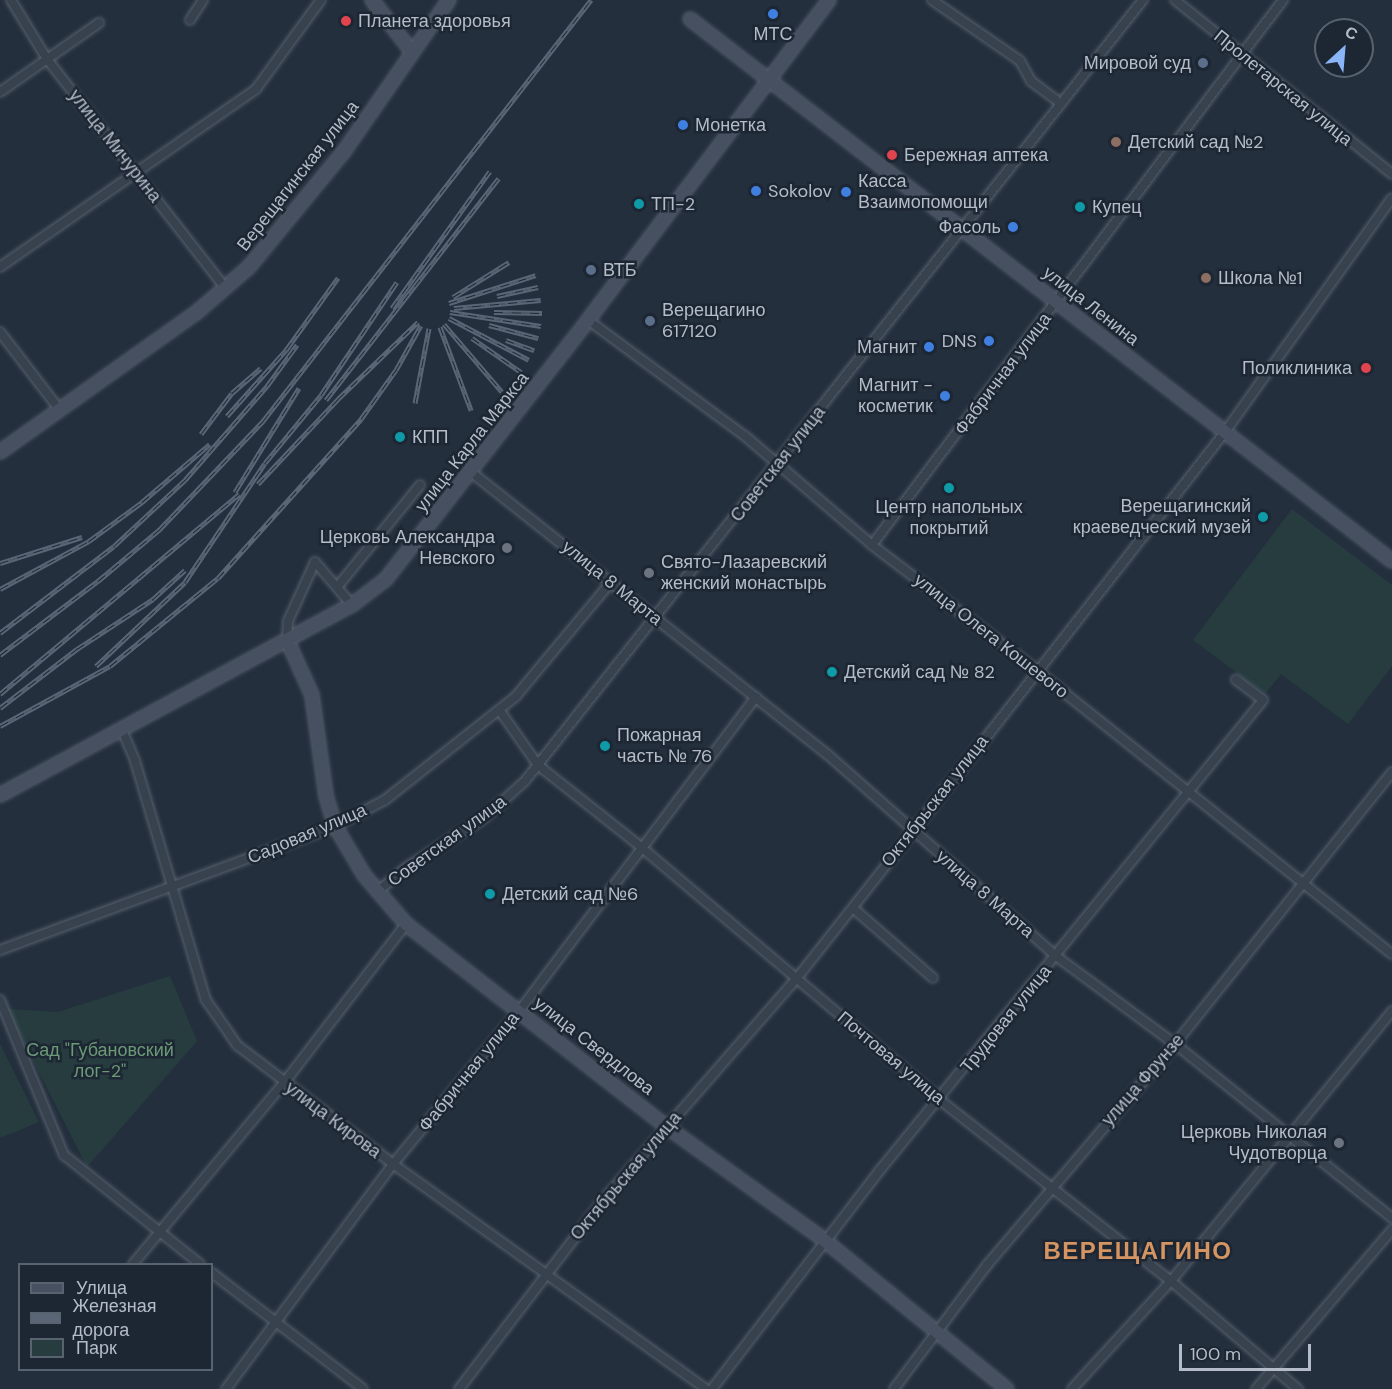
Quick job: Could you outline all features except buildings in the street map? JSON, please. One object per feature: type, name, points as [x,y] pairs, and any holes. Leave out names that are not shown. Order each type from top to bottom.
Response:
[{"type":"street","name":"улица Мичурина","points":[[11,0],[47,59],[225,288]]},
{"type":"street","points":[[190,20],[203,0]]},
{"type":"street","points":[[0,267],[256,89],[321,0]]},
{"type":"street","points":[[372,0],[412,52]]},
{"type":"street","name":"Верещагинская улица","points":[[0,452],[225,288],[304,202],[449,0]]},
{"type":"street","name":"улица Карла Маркса","points":[[0,795],[352,605],[396,568],[588,320],[766,80],[829,0]]},
{"type":"street","points":[[932,0],[1020,61],[1031,81],[1060,103]]},
{"type":"street","name":"Советская улица","points":[[377,892],[404,869],[484,818],[538,765],[657,619],[1143,0]]},
{"type":"street","name":"Пролетарская улица","points":[[1175,0],[1241,56],[1392,174]]},
{"type":"street","name":"Фабричная улица","points":[[872,545],[1057,303],[1283,0]]},
{"type":"street","name":"улица Ленина","points":[[690,19],[766,80],[964,228],[1057,303],[1392,561]]},
{"type":"street","points":[[0,92],[99,23]]},
{"type":"street","name":"Октябрьская улица","points":[[459,1389],[545,1274],[667,1127],[797,978],[1036,670],[1226,432],[1392,198]]},
{"type":"street","name":"улица Олега Кошевого","points":[[588,320],[729,424],[872,545],[1189,790],[1392,954]]},
{"type":"street","points":[[0,332],[59,409]]},
{"type":"street","name":"улица 8 Марта","points":[[471,472],[756,698],[1056,956],[1175,1044],[1392,1218]]},
{"type":"street","points":[[338,586],[420,485]]},
{"type":"street","points":[[287,640],[288,621],[315,562],[352,605]]},
{"type":"street","name":"Садовая улица","points":[[0,950],[173,888],[335,826],[385,800],[500,711],[550,658],[611,582]]},
{"type":"street","name":"улица Свердлова","points":[[287,640],[312,695],[326,796],[335,826],[377,892],[406,924],[520,1010],[667,1127],[824,1240],[1007,1389]]},
{"type":"street","name":"Трудовая улица","points":[[712,1389],[824,1240],[1263,700],[1236,680]]},
{"type":"street","name":"Фабричная улица","points":[[226,1389],[393,1164],[520,1010],[641,847],[756,698]]},
{"type":"street","name":"Почтовая улица","points":[[500,711],[538,765],[641,847],[940,1100],[1171,1281],[1271,1369],[1298,1389]]},
{"type":"street","name":"улица Кирова","points":[[122,730],[135,761],[206,1000],[237,1045],[393,1164],[706,1389]]},
{"type":"street","name":"улица Фрунзе","points":[[894,1389],[935,1331],[1052,1186],[1175,1044],[1392,772]]},
{"type":"street","points":[[853,908],[933,978]]},
{"type":"street","points":[[133,1263],[156,1232],[284,1083],[406,924]]},
{"type":"street","points":[[0,1000],[64,1155],[156,1232],[199,1263]]},
{"type":"street","points":[[1072,1389],[1171,1281],[1392,1011]]},
{"type":"street","points":[[1256,1389],[1392,1230]]},
{"type":"street","points":[[213,1274],[276,1319],[363,1389]]},
{"type":"green space","points":[[1292,509],[1392,585],[1392,666],[1348,724],[1281,674],[1265,694],[1193,640]]},
{"type":"green space","name":"Сад \"Губановский лог-2\"","points":[[170,976],[197,1041],[87,1167],[7,1009],[58,1012]]},
{"type":"green space","points":[[0,1044],[39,1122],[0,1138]]},
{"type":"railway","points":[[0,655],[98,581],[159,530],[263,421],[591,0]]},
{"type":"railway","points":[[392,308],[490,171]]},
{"type":"railway","points":[[326,400],[499,178]]},
{"type":"railway","points":[[453,297],[509,262]]},
{"type":"railway","points":[[449,303],[536,275]]},
{"type":"railway","points":[[227,416],[286,350],[338,278]]},
{"type":"railway","points":[[96,666],[185,582],[265,463],[321,395],[397,282]]},
{"type":"railway","points":[[497,296],[538,287]]},
{"type":"railway","points":[[454,308],[541,300]]},
{"type":"railway","points":[[450,312],[541,326]]},
{"type":"railway","points":[[494,312],[542,313]]},
{"type":"railway","points":[[449,318],[529,360]]},
{"type":"railway","points":[[258,484],[338,399],[418,322]]},
{"type":"railway","points":[[444,324],[502,392]]},
{"type":"railway","points":[[0,726],[110,666],[218,578],[361,419],[396,370],[421,325]]},
{"type":"railway","points":[[489,325],[538,338]]},
{"type":"railway","points":[[440,327],[471,410]]},
{"type":"railway","points":[[415,403],[429,328]]},
{"type":"railway","points":[[472,338],[521,372]]},
{"type":"railway","points":[[506,340],[534,350]]},
{"type":"railway","points":[[0,633],[114,546],[185,480],[267,386],[297,345]]},
{"type":"railway","points":[[201,434],[232,393],[261,368]]},
{"type":"railway","points":[[235,492],[299,388]]},
{"type":"railway","points":[[0,589],[89,541],[142,502],[210,444]]},
{"type":"railway","points":[[0,694],[239,494]]},
{"type":"railway","points":[[0,563],[82,537]]},
{"type":"railway","points":[[0,708],[77,649],[153,599],[185,570]]},
{"type":"place","name":"МТС","points":[[773,14]]},
{"type":"place","name":"Планета здоровья","points":[[346,21]]},
{"type":"place","name":"Мировой суд","points":[[1203,63]]},
{"type":"place","name":"Монетка","points":[[683,125]]},
{"type":"place","name":"Детский сад №2","points":[[1116,142]]},
{"type":"place","name":"Бережная аптека","points":[[892,155]]},
{"type":"place","name":"Sokolov","points":[[756,191]]},
{"type":"place","name":"Касса Взаимопомощи","points":[[846,192]]},
{"type":"place","name":"ТП-2","points":[[639,204]]},
{"type":"place","name":"Купец","points":[[1080,207]]},
{"type":"place","name":"Фасоль","points":[[1013,227]]},
{"type":"place","name":"ВТБ","points":[[591,270]]},
{"type":"place","name":"Школа №1","points":[[1206,278]]},
{"type":"place","name":"Верещагино 617120","points":[[650,321]]},
{"type":"place","name":"DNS","points":[[989,341]]},
{"type":"place","name":"Магнит","points":[[929,347]]},
{"type":"place","name":"Поликлиника","points":[[1366,368]]},
{"type":"place","name":"Магнит - косметик","points":[[945,396]]},
{"type":"place","name":"КПП","points":[[400,437]]},
{"type":"place","name":"Центр напольных покрытий","points":[[949,488]]},
{"type":"place","name":"Верещагинский краеведческий музей","points":[[1263,517]]},
{"type":"place","name":"Церковь Александра Невского","points":[[507,548]]},
{"type":"place","name":"Свято-Лазаревский женский монастырь","points":[[649,573]]},
{"type":"place","name":"Детский сад № 82","points":[[832,672]]},
{"type":"place","name":"Пожарная часть № 76","points":[[605,746]]},
{"type":"place","name":"Детский сад №6","points":[[490,894]]},
{"type":"place","name":"Церковь Николая Чудотворца","points":[[1339,1143]]},
{"type":"district","name":"ВЕРЕЩАГИНО","points":[[1138,1251]]}]
